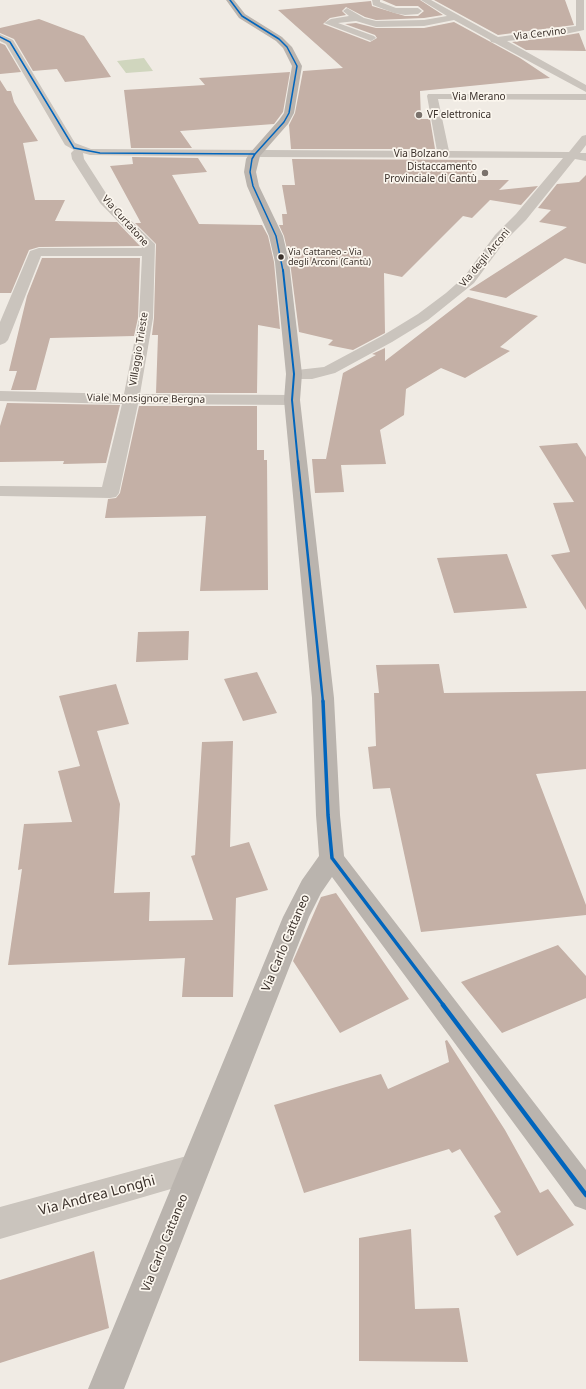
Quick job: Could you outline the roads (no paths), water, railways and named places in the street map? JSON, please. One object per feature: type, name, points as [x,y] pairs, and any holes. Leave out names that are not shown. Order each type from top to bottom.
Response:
[{"type":"street","points":[[230,0],[242,16],[279,39],[287,47],[297,66],[289,112],[284,122],[255,154],[252,159],[250,172],[253,186],[268,215],[279,247],[294,374],[292,400],[323,698],[328,815],[332,858],[586,1195]]},
{"type":"street","points":[[376,0],[376,3],[380,5],[400,12],[439,9]]},
{"type":"street","name":"Via Cervino","points":[[425,0],[494,40],[586,89]]},
{"type":"street","name":"Via Cervino","points":[[494,40],[556,33],[581,28],[580,0]]},
{"type":"street","points":[[347,11],[358,18],[376,24],[424,23],[456,17]]},
{"type":"street","points":[[358,18],[329,23],[371,38]]},
{"type":"street","points":[[0,37],[10,42],[71,145],[80,150]]},
{"type":"street","name":"Via Merano","points":[[444,154],[432,96],[586,97]]},
{"type":"street","name":"Via degli Arconi","points":[[294,374],[312,374],[329,370],[423,317],[451,296],[469,280],[500,238],[579,156],[586,138]]},
{"type":"street","name":"Via Bolzano","points":[[80,150],[100,153],[579,156]]},
{"type":"street","name":"Via Curtatone","points":[[80,150],[77,153],[78,159],[106,203],[148,244],[149,252]]},
{"type":"street","points":[[0,340],[35,254],[39,252],[149,252]]},
{"type":"street","name":"Villaggio Trieste","points":[[0,491],[110,493],[131,399],[146,318],[149,252]]},
{"type":"street","name":"Viale Monsignore Bergna","points":[[0,396],[131,399],[292,400]]},
{"type":"street","name":"Via Carlo Cattaneo","points":[[106,1389],[296,917],[311,887],[332,858]]},
{"type":"street","name":"Via Andrea Longhi","points":[[0,1223],[194,1169]]},
{"type":"place","name":"VF elettronica","points":[[419,115]]},
{"type":"place","name":"Distaccamento Provinciale di Cantù","points":[[485,173]]},
{"type":"place","name":"Via Cattaneo - Via degli Arconi (Cantù)","points":[[281,257]]}]
